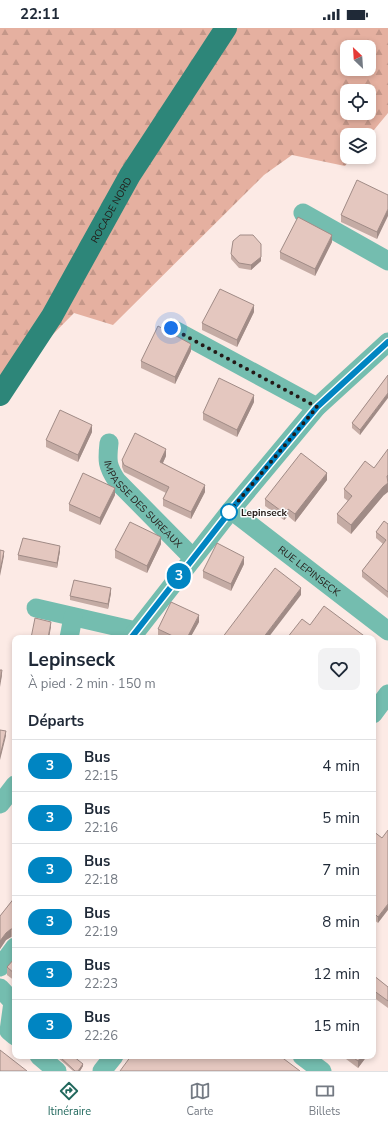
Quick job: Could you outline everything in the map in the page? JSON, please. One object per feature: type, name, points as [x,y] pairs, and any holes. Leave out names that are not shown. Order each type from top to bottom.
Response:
[{"type":"main road","name":"ROCADE NORD","points":[[0,395],[52,316],[130,175],[226,28]]},
{"type":"street","points":[[302,213],[388,260]]},
{"type":"street","points":[[171,328],[317,407]]},
{"type":"street","points":[[36,608],[74,617],[133,635],[231,510],[317,407],[388,342]]},
{"type":"street","name":"IMPASSE DES SUREAUX","points":[[109,443],[107,458],[109,468],[117,481],[193,558]]},
{"type":"street","name":"RUE LEPINSECK","points":[[231,510],[388,631]]},
{"type":"street","points":[[70,635],[74,617]]},
{"type":"street","points":[[376,710],[388,694]]},
{"type":"street","points":[[0,804],[12,789]]},
{"type":"street","points":[[0,968],[12,951]]},
{"type":"street","points":[[0,988],[12,1001]]},
{"type":"street","points":[[12,1009],[9,1031],[12,1034]]},
{"type":"street","points":[[43,1059],[57,1071]]},
{"type":"street","points":[[102,1071],[112,1059]]},
{"type":"street","points":[[306,1059],[322,1071]]},
{"type":"green space","points":[[0,28],[388,28],[388,113],[376,128],[340,128],[340,164],[347,164],[345,166],[292,155],[264,175],[113,325],[74,313],[0,388]]},
{"type":"building","points":[[357,180],[388,195],[388,209],[377,232],[341,215]]},
{"type":"building","points":[[298,217],[332,235],[315,269],[280,252]]},
{"type":"building","points":[[240,235],[253,235],[261,244],[261,257],[251,265],[239,263],[231,254],[233,241]]},
{"type":"building","points":[[220,289],[254,305],[237,340],[202,323]]},
{"type":"building","points":[[158,326],[191,344],[175,377],[141,361]]},
{"type":"building","points":[[388,375],[388,393],[360,430],[352,423]]},
{"type":"building","points":[[219,378],[254,395],[237,430],[203,413]]},
{"type":"building","points":[[60,410],[92,425],[78,455],[46,440]]},
{"type":"building","points":[[135,433],[166,449],[160,462],[205,485],[191,512],[163,499],[169,487],[124,465],[122,460]]},
{"type":"building","points":[[388,449],[388,483],[351,525],[337,514],[352,496],[344,489],[365,461],[374,468]]},
{"type":"building","points":[[301,453],[327,473],[295,514],[288,509],[284,513],[265,499]]},
{"type":"building","points":[[83,473],[115,488],[100,518],[69,504]]},
{"type":"building","points":[[384,521],[388,524],[388,592],[362,571],[386,540],[376,532]]},
{"type":"building","points":[[130,522],[161,537],[147,566],[115,550]]},
{"type":"building","points":[[23,538],[60,546],[57,563],[18,555]]},
{"type":"building","points":[[217,543],[244,557],[231,584],[203,571]]},
{"type":"building","points":[[0,550],[4,551],[0,571]]},
{"type":"building","points":[[275,568],[301,588],[265,635],[224,635]]},
{"type":"building","points":[[74,580],[111,588],[108,604],[70,596]]},
{"type":"building","points":[[171,602],[199,615],[189,635],[171,635],[158,629]]},
{"type":"building","points":[[324,606],[363,635],[289,635],[302,619],[310,625]]},
{"type":"building","points":[[35,618],[51,622],[49,635],[32,635]]},
{"type":"building","points":[[0,670],[2,670],[0,682]]},
{"type":"building","points":[[0,730],[6,731],[0,756]]},
{"type":"building","points":[[388,830],[388,904],[378,917],[376,915],[376,833],[382,838]]},
{"type":"building","points":[[12,901],[12,929],[6,933],[0,941],[0,916]]},
{"type":"building","points":[[12,961],[12,971],[7,967]]},
{"type":"building","points":[[376,977],[388,987],[388,1001],[376,992]]},
{"type":"building","points":[[0,1050],[27,1071],[0,1071]]},
{"type":"building","points":[[62,1059],[77,1059],[83,1064],[78,1071],[75,1071]]},
{"type":"building","points":[[129,1059],[284,1059],[300,1071],[120,1071]]},
{"type":"bus line","name":"3","points":[[133,635],[231,510],[317,407],[388,342]]},
{"type":"place","name":"Lepinseck","points":[[229,512]]},
{"type":"route","points":[[171,328],[317,407],[229,512]]}]
